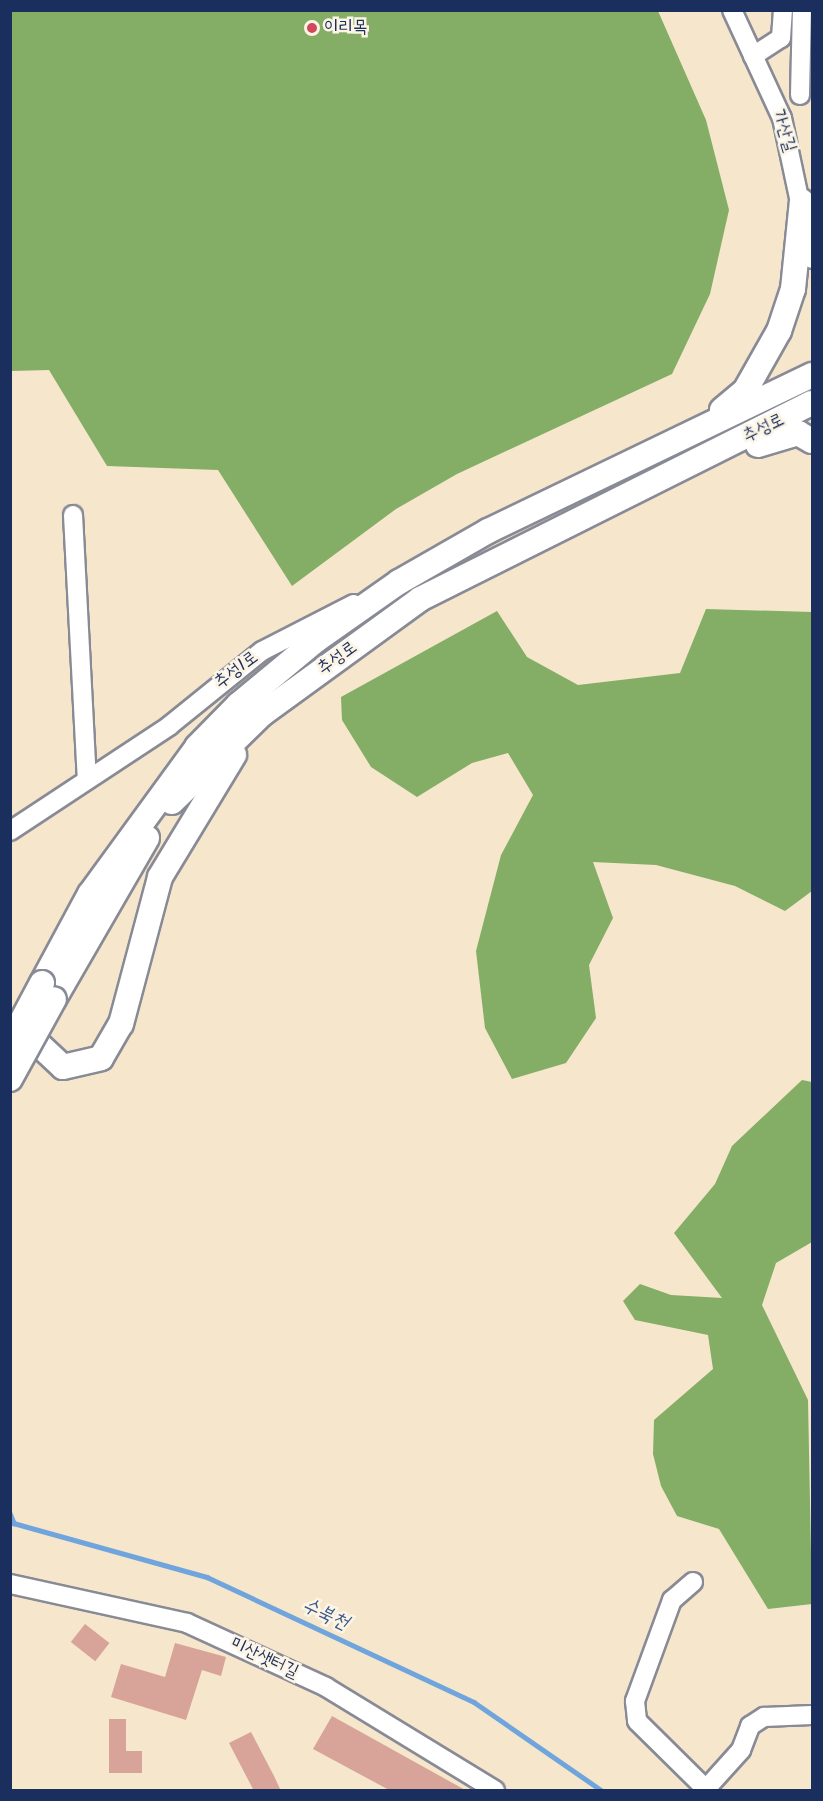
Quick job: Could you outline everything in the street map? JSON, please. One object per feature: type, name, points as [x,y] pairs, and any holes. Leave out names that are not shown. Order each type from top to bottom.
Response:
[{"type":"main road","points":[[694,435],[745,391],[779,331],[793,289],[802,201]]},
{"type":"main road","name":"추성로","points":[[10,1079],[90,894],[197,747],[238,705],[315,641],[399,582],[488,531],[694,435],[813,375]]},
{"type":"main road","name":"추성로","points":[[10,1043],[48,991],[164,810],[262,714],[420,599],[813,403]]},
{"type":"main road","points":[[717,452],[798,434],[813,441]]},
{"type":"main road","points":[[10,1018],[63,1067],[101,1058],[121,1024],[159,877],[203,798],[262,714]]},
{"type":"street","name":"가산길","points":[[732,10],[782,118],[813,259]]},
{"type":"street","points":[[753,56],[781,38],[783,10]]},
{"type":"street","points":[[800,95],[802,10]]},
{"type":"street","points":[[782,118],[813,81]]},
{"type":"street","points":[[73,515],[87,778]]},
{"type":"street","name":"추성1로","points":[[10,831],[87,778],[170,726],[262,651],[399,582]]},
{"type":"street","points":[[693,1582],[672,1600],[635,1701],[636,1721],[706,1790],[741,1750],[750,1725],[764,1717],[813,1715]]},
{"type":"street","name":"미산샛터길","points":[[10,1584],[49,1588],[187,1623],[326,1687],[495,1791]]},
{"type":"green space","points":[[10,11],[658,11],[706,120],[729,210],[710,294],[672,374],[457,474],[396,509],[292,586],[218,470],[107,466],[49,370],[11,371]]},
{"type":"green space","points":[[706,609],[812,612],[812,891],[785,911],[735,886],[656,865],[593,862],[613,918],[589,965],[596,1018],[566,1063],[512,1079],[485,1028],[476,951],[501,855],[533,795],[508,753],[472,763],[417,797],[371,767],[342,720],[341,697],[497,611],[527,657],[578,685],[680,673]]},
{"type":"green space","points":[[802,1080],[812,1082],[812,1242],[776,1263],[762,1305],[808,1400],[812,1604],[768,1609],[719,1529],[677,1516],[661,1486],[653,1454],[654,1420],[713,1369],[708,1335],[635,1320],[623,1301],[640,1284],[671,1295],[722,1298],[674,1233],[715,1184],[732,1146]]},
{"type":"building","points":[[85,1624],[109,1643],[95,1661],[71,1642]]},
{"type":"building","points":[[175,1643],[226,1657],[221,1676],[202,1670],[186,1720],[111,1697],[121,1664],[165,1677]]},
{"type":"building","points":[[332,1716],[467,1791],[391,1791],[313,1749]]},
{"type":"building","points":[[109,1719],[126,1719],[126,1751],[142,1751],[142,1773],[109,1773]]},
{"type":"building","points":[[251,1732],[281,1791],[254,1791],[229,1743]]},
{"type":"waterway","points":[[10,1513],[14,1523]]},
{"type":"waterway","name":"수북천","points":[[10,1522],[207,1577],[474,1702],[601,1790]]},
{"type":"place","name":"이리목","points":[[312,28]]}]
